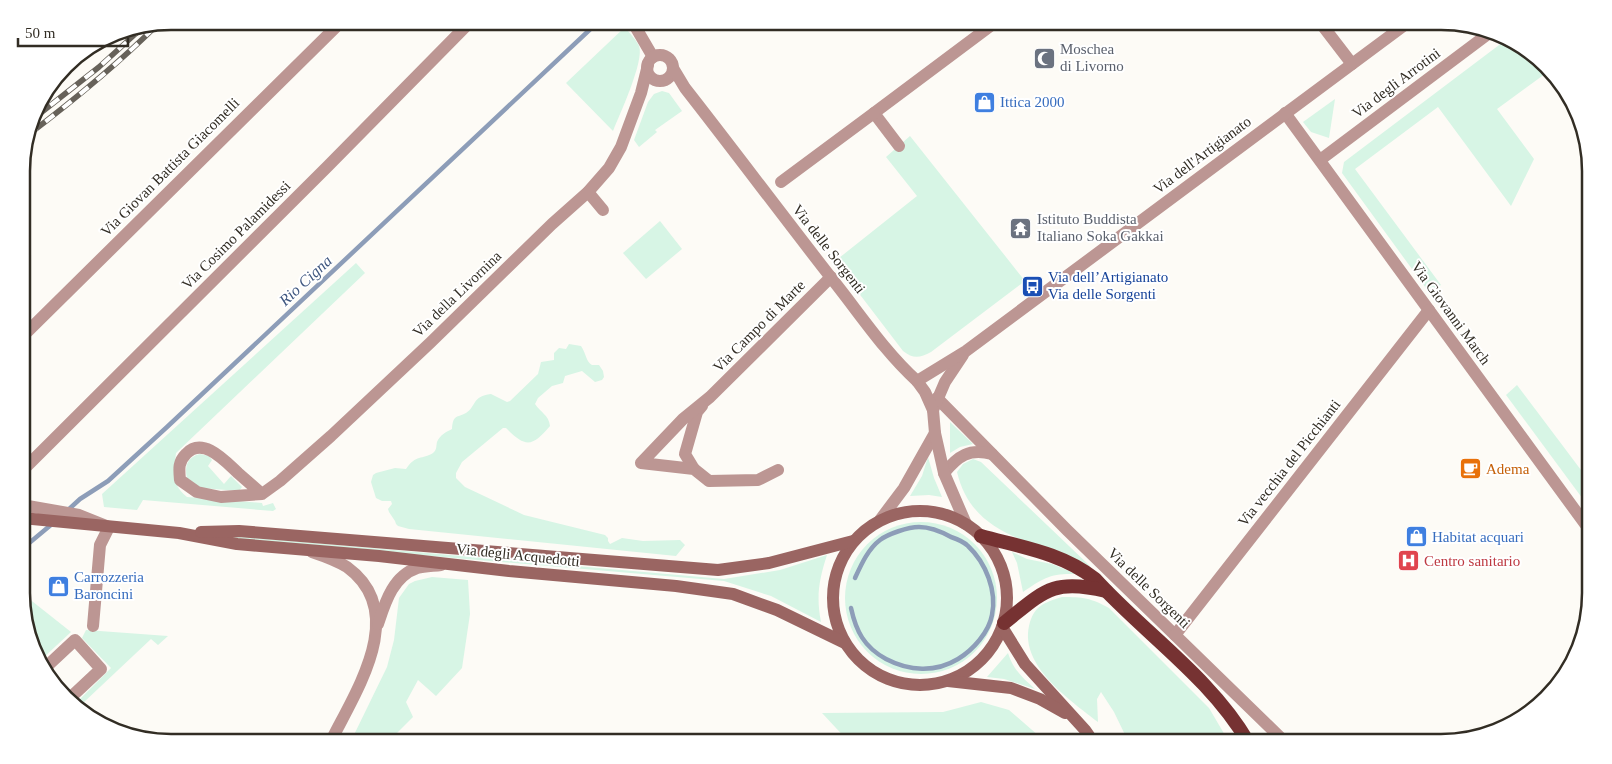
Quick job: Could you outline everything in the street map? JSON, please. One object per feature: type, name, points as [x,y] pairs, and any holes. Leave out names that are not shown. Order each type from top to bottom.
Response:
[{"type":"highway","points":[[981,536],[1066,560],[1095,579],[1209,691],[1230,715],[1243,734]]},
{"type":"highway","points":[[1003,625],[1046,591],[1075,585],[1106,591]]},
{"type":"main road","points":[[912,511],[935,511],[966,524],[981,536],[997,558],[1002,570],[1007,596],[1007,610],[1003,625],[992,648],[977,664],[947,681],[933,684],[904,684],[876,673],[864,665],[845,643],[834,617],[834,582],[840,563],[853,541],[880,520],[912,511]]},
{"type":"main road","name":"Via degli Acquedotti","points":[[30,517],[42,515],[75,519],[109,527],[179,533],[237,544],[379,556],[676,586],[732,594],[777,610],[845,643]]},
{"type":"main road","name":"Via degli Acquedotti","points":[[179,533],[239,530],[718,570],[769,563],[853,541]]},
{"type":"main road","points":[[1003,625],[1025,664],[1087,734]]},
{"type":"main road","points":[[947,681],[1011,688],[1040,699],[1075,719]]},
{"type":"street","name":"Via Giovan Battista Giacomelli","points":[[30,329],[333,30]]},
{"type":"street","name":"Via Cosimo Palamidessi","points":[[30,462],[462,30]]},
{"type":"street","points":[[636,30],[650,61],[648,69],[650,76],[654,79],[667,76]]},
{"type":"street","points":[[781,182],[985,30]]},
{"type":"street","points":[[1327,30],[1352,64]]},
{"type":"street","name":"Via dell'Artigianato","points":[[917,381],[966,351],[1398,30]]},
{"type":"street","name":"Via degli Arrotini","points":[[1320,160],[1484,37]]},
{"type":"street","points":[[641,93],[667,76],[671,62],[666,57],[660,55],[650,61]]},
{"type":"street","name":"Via della Livornina","points":[[262,494],[280,481],[331,436],[552,224],[588,192],[609,168],[621,148],[641,93],[650,61]]},
{"type":"street","name":"Via delle Sorgenti","points":[[667,76],[685,88],[878,337],[935,404],[992,454],[1067,530],[1277,734]]},
{"type":"street","points":[[874,113],[899,146]]},
{"type":"street","name":"Via Giovanni March","points":[[1285,113],[1582,520]]},
{"type":"street","points":[[588,192],[603,210]]},
{"type":"street","name":"Via Campo di Marte","points":[[778,470],[758,480],[710,481],[694,468],[685,454],[697,412],[831,277]]},
{"type":"street","name":"Via vecchia del Picchianti","points":[[1175,635],[1429,310]]},
{"type":"street","name":"Via dell'Artigianato","points":[[935,404],[945,382],[966,351]]},
{"type":"street","name":"Via Campo di Marte","points":[[694,468],[641,463],[683,419],[710,397]]},
{"type":"street","name":"Via delle Sorgenti","points":[[935,404],[935,433],[944,473],[966,524]]},
{"type":"street","points":[[880,520],[904,488],[935,433]]},
{"type":"street","points":[[193,448],[203,448],[219,455],[262,494],[222,497],[197,492],[180,480],[178,466],[184,456],[193,448]]},
{"type":"street","points":[[944,473],[956,460],[970,452],[992,454]]},
{"type":"street","name":"Via degli Acquedotti","points":[[30,509],[42,515]]},
{"type":"street","points":[[92,626],[100,545],[109,527]]},
{"type":"street","points":[[307,550],[346,566],[363,582],[374,604],[376,629]]},
{"type":"street","points":[[334,734],[368,665],[376,629],[386,598],[396,583],[406,574],[417,568],[450,564]]},
{"type":"street","points":[[49,664],[75,640],[101,669],[73,695]]},
{"type":"green space","points":[[622,30],[627,30],[638,43],[640,53],[635,75],[613,131],[566,83]]},
{"type":"green space","points":[[1501,44],[1527,59],[1544,75],[1497,109],[1534,159],[1511,206],[1438,107],[1355,169],[1441,285],[1428,291],[1342,173],[1344,162]]},
{"type":"green space","points":[[662,91],[669,93],[682,111],[655,130],[657,132],[639,147],[634,140],[648,102],[654,94]]},
{"type":"green space","points":[[1335,99],[1329,138],[1311,132],[1303,122]]},
{"type":"green space","points":[[910,136],[1025,281],[931,352],[917,357],[903,351],[848,279],[851,274],[839,258],[917,196],[886,157]]},
{"type":"green space","points":[[660,221],[682,249],[646,279],[623,253]]},
{"type":"green space","points":[[356,263],[365,273],[176,453],[174,472],[176,482],[187,497],[262,503],[263,506],[273,503],[276,509],[273,511],[143,500],[137,510],[104,507],[102,494]]},
{"type":"green space","points":[[569,344],[581,346],[590,364],[599,365],[603,371],[604,377],[602,380],[595,382],[582,371],[565,376],[563,383],[552,386],[538,398],[535,404],[546,416],[550,426],[539,438],[534,441],[524,442],[506,428],[503,428],[462,462],[456,473],[456,478],[465,487],[524,515],[605,535],[610,544],[622,538],[643,541],[680,540],[685,545],[676,556],[409,529],[398,526],[388,509],[392,504],[391,501],[382,501],[376,498],[371,482],[373,475],[395,468],[406,469],[416,459],[433,453],[440,437],[452,429],[454,419],[469,411],[477,399],[491,394],[507,402],[510,401],[538,374],[541,362],[554,360],[554,353],[559,348],[566,349]]},
{"type":"green space","points":[[1517,385],[1582,471],[1582,498],[1506,395]]},
{"type":"green space","points":[[950,422],[973,444],[960,447],[950,453]]},
{"type":"green space","points":[[200,454],[209,456],[212,460],[208,466],[224,484],[231,476],[242,487],[239,491],[201,488],[187,478],[186,469],[188,462],[192,457]]},
{"type":"green space","points":[[928,457],[942,497],[929,495],[910,496],[922,476]]},
{"type":"green space","points":[[973,459],[981,462],[1091,567],[1011,535],[993,525],[977,512],[965,494],[957,472],[963,464]]},
{"type":"green space","points":[[921,522],[950,528],[963,535],[974,545],[984,556],[991,569],[997,598],[991,627],[984,640],[974,651],[963,661],[950,668],[921,674],[892,668],[879,661],[868,651],[858,640],[851,627],[845,598],[851,569],[858,556],[868,545],[879,535],[892,528]]},
{"type":"green space","points":[[234,536],[724,579],[780,570],[827,555],[819,588],[821,622],[771,596],[724,581],[233,539]]},
{"type":"green space","points":[[1012,552],[1027,559],[1052,564],[1076,574],[1060,574],[1048,577],[1023,592],[1017,563]]},
{"type":"green space","points":[[432,577],[468,580],[470,614],[462,668],[436,696],[418,680],[406,702],[413,717],[396,734],[354,734],[387,667],[394,640],[399,598],[409,584]]},
{"type":"green space","points":[[1062,597],[1076,597],[1097,602],[1109,608],[1209,708],[1224,734],[1125,734],[1114,712],[1101,692],[1097,699],[1098,722],[1061,693],[1039,668],[1032,655],[1028,641],[1029,626],[1034,613],[1045,603]]},
{"type":"green space","points":[[30,600],[71,632],[45,656],[35,630]]},
{"type":"green space","points":[[86,630],[168,636],[158,645],[151,639],[83,703],[85,705],[79,700],[111,668],[82,638]]},
{"type":"green space","points":[[1008,653],[1016,669],[1035,689],[1004,679],[987,677]]},
{"type":"green space","points":[[981,702],[1009,710],[1037,734],[842,734],[822,713],[943,712]]},
{"type":"waterway","name":"Rio Cigna","points":[[67,511],[80,499],[108,481],[167,427],[589,30]]},
{"type":"waterway","name":"Rio Cigna","points":[[30,542],[52,524]]},
{"type":"waterway","points":[[851,608],[858,631],[872,649],[895,663],[922,669],[940,667],[964,655],[975,646],[984,634],[992,615],[993,596],[989,578],[980,561],[964,543],[932,529],[923,527],[909,528],[884,538],[868,553],[855,578]]},
{"type":"railway","points":[[37,128],[95,81],[150,31]]},
{"type":"railway","points":[[45,110],[99,67],[134,35]]},
{"type":"place","name":"Moschea di Livorno","points":[[1044,58]]},
{"type":"place","name":"Ittica 2000","points":[[984,102]]},
{"type":"place","name":"Istituto Buddista Italiano Soka Gakkai","points":[[1021,228]]},
{"type":"place","name":"Via dell’Artigianato Via delle Sorgenti","points":[[1032,286]]},
{"type":"place","name":"Adema","points":[[1470,469]]},
{"type":"place","name":"Habitat acquari","points":[[1416,537]]},
{"type":"place","name":"Centro sanitario","points":[[1408,561]]},
{"type":"place","name":"Carrozzeria Baroncini","points":[[58,586]]}]
